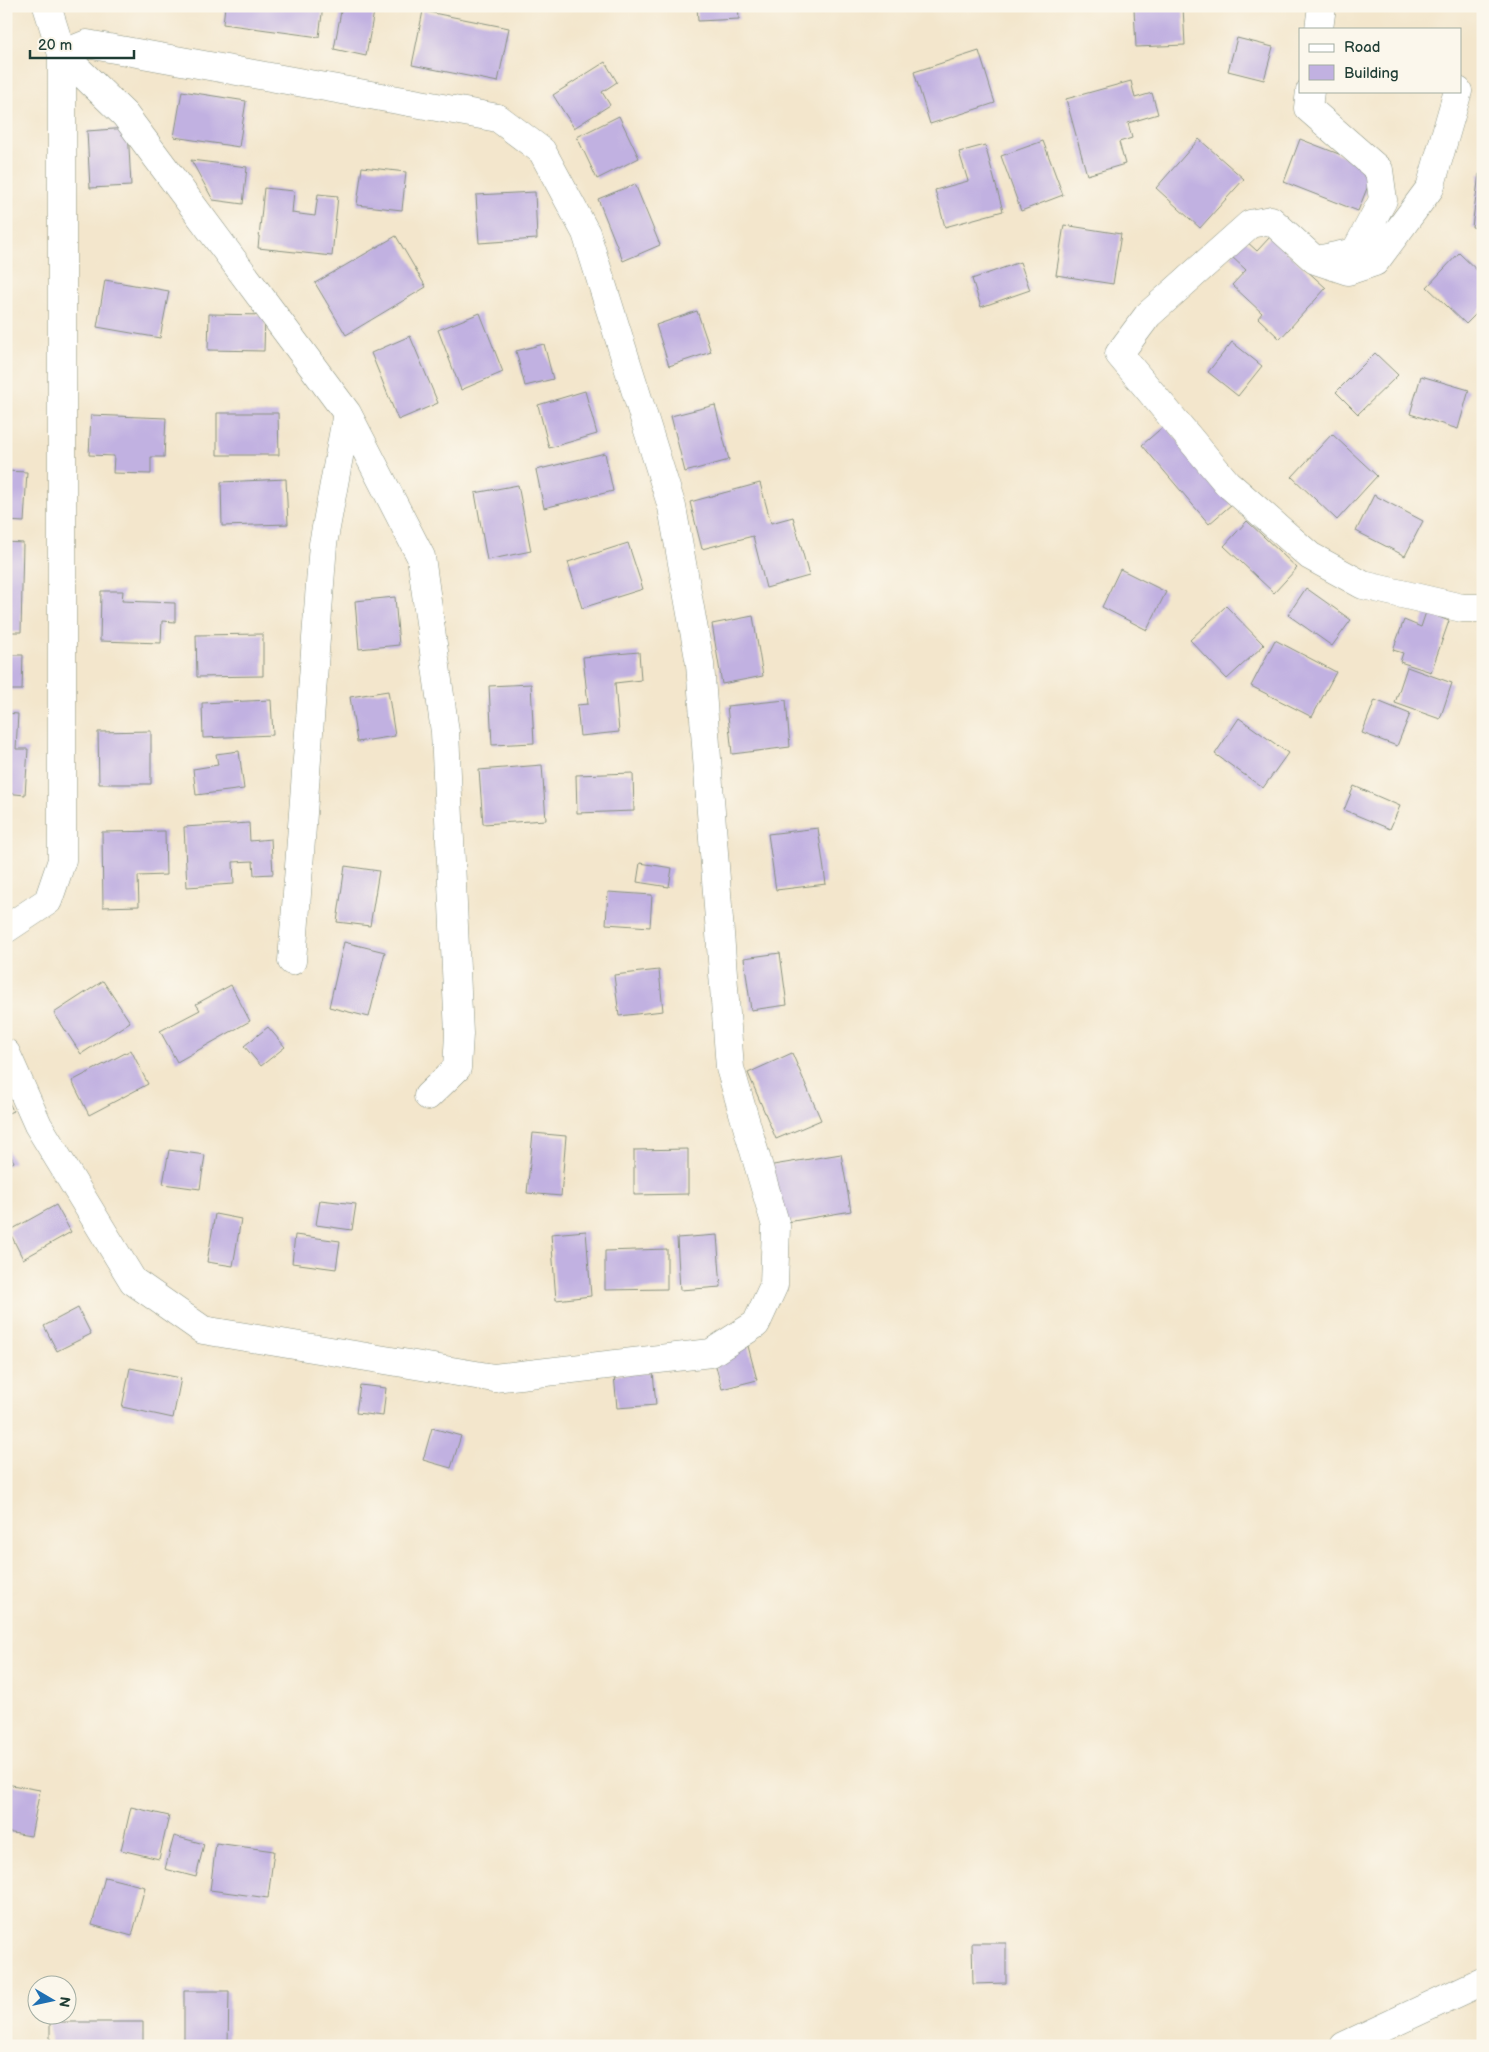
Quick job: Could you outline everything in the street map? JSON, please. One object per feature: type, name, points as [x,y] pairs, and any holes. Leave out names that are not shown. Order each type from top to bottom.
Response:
[{"type":"street","points":[[6,929],[48,901],[62,860],[62,54],[47,6]]},
{"type":"street","points":[[1319,28],[1322,6]]},
{"type":"street","points":[[6,1053],[38,1126],[133,1281],[203,1330],[494,1378],[711,1353],[756,1324],[774,1285],[776,1226],[730,1068],[700,664],[672,507],[586,233],[542,151],[498,118],[87,44],[62,54]]},
{"type":"street","points":[[62,54],[125,115],[347,413],[421,557],[445,732],[459,1034],[457,1068],[428,1096]]},
{"type":"street","points":[[1310,92],[1308,108],[1379,170],[1383,200],[1355,252],[1315,260]]},
{"type":"street","points":[[1458,92],[1430,188],[1375,262],[1348,271],[1315,260],[1271,220],[1250,224],[1148,315],[1119,354],[1227,483],[1310,556],[1363,584],[1462,608],[1483,608]]},
{"type":"street","points":[[292,961],[323,544],[347,413]]},
{"type":"street","points":[[1344,2046],[1483,1981]]},
{"type":"building","points":[[225,6],[323,6],[319,37],[223,24]]},
{"type":"building","points":[[342,6],[375,6],[366,56],[334,49]]},
{"type":"building","points":[[697,6],[738,6],[739,19],[698,21]]},
{"type":"building","points":[[1183,7],[1185,45],[1136,47],[1134,9]]},
{"type":"building","points":[[423,11],[509,28],[498,82],[412,65]]},
{"type":"building","points":[[1237,38],[1273,47],[1264,80],[1228,71]]},
{"type":"building","points":[[979,51],[995,103],[930,124],[914,72]]},
{"type":"building","points":[[605,62],[617,82],[602,92],[610,105],[574,128],[553,95]]},
{"type":"building","points":[[1131,81],[1135,98],[1152,93],[1158,114],[1128,123],[1132,138],[1119,142],[1125,164],[1087,175],[1066,99]]},
{"type":"building","points":[[182,91],[246,101],[239,147],[174,137]]},
{"type":"building","points":[[619,116],[639,158],[597,179],[577,137]]},
{"type":"building","points":[[128,128],[131,186],[90,188],[87,131]]},
{"type":"building","points":[[1199,139],[1244,179],[1200,228],[1156,188]]},
{"type":"building","points":[[1300,139],[1375,168],[1358,211],[1284,182]]},
{"type":"building","points":[[1043,141],[1063,195],[1021,211],[1001,156]]},
{"type":"building","points":[[985,145],[1003,211],[945,227],[935,190],[968,181],[959,152]]},
{"type":"building","points":[[191,160],[247,167],[243,204],[213,200]]},
{"type":"building","points":[[362,167],[406,172],[402,210],[357,205]]},
{"type":"building","points":[[1479,174],[1483,174],[1483,229],[1472,227]]},
{"type":"building","points":[[6,177],[8,177],[8,211],[6,211]]},
{"type":"building","points":[[635,184],[660,245],[623,261],[598,199]]},
{"type":"building","points":[[264,188],[294,191],[292,213],[315,216],[318,194],[338,196],[332,256],[258,248]]},
{"type":"building","points":[[535,192],[537,239],[479,243],[476,195]]},
{"type":"building","points":[[1064,225],[1121,234],[1113,284],[1056,275]]},
{"type":"building","points":[[396,236],[426,287],[346,335],[315,283]]},
{"type":"building","points":[[1270,237],[1326,288],[1280,339],[1258,318],[1262,313],[1232,285],[1246,270],[1231,256],[1245,240],[1257,251]]},
{"type":"building","points":[[1459,253],[1483,276],[1483,307],[1466,324],[1427,287]]},
{"type":"building","points":[[1020,262],[1030,290],[981,307],[972,279]]},
{"type":"building","points":[[105,280],[169,291],[160,338],[97,327]]},
{"type":"building","points":[[697,311],[711,352],[669,366],[656,325]]},
{"type":"building","points":[[480,313],[503,372],[461,390],[438,330]]},
{"type":"building","points":[[209,314],[265,315],[264,351],[208,350]]},
{"type":"building","points":[[410,336],[438,403],[398,420],[371,353]]},
{"type":"building","points":[[1232,342],[1262,366],[1238,396],[1208,372]]},
{"type":"building","points":[[544,344],[553,379],[525,386],[516,351]]},
{"type":"building","points":[[1375,353],[1398,375],[1358,414],[1336,392]]},
{"type":"building","points":[[1421,376],[1469,390],[1458,429],[1410,414]]},
{"type":"building","points":[[585,391],[597,434],[549,448],[538,405]]},
{"type":"building","points":[[715,405],[729,460],[685,472],[671,416]]},
{"type":"building","points":[[217,413],[278,413],[279,455],[217,455]]},
{"type":"building","points":[[91,415],[166,418],[164,457],[151,457],[151,474],[113,473],[114,456],[89,455]]},
{"type":"building","points":[[1165,425],[1232,504],[1209,524],[1142,445]]},
{"type":"building","points":[[1332,434],[1377,476],[1337,520],[1292,477]]},
{"type":"building","points":[[605,453],[613,491],[544,508],[536,470]]},
{"type":"building","points":[[6,471],[27,472],[24,522],[6,521]]},
{"type":"building","points":[[286,479],[288,524],[222,526],[221,482]]},
{"type":"building","points":[[760,483],[771,523],[793,517],[809,576],[766,588],[753,536],[702,549],[690,502]]},
{"type":"building","points":[[518,485],[531,551],[487,560],[475,493]]},
{"type":"building","points":[[1374,495],[1423,521],[1405,556],[1356,531]]},
{"type":"building","points":[[1247,521],[1297,568],[1274,593],[1224,546]]},
{"type":"building","points":[[6,542],[23,543],[21,632],[6,632]]},
{"type":"building","points":[[628,543],[643,589],[582,608],[568,562]]},
{"type":"building","points":[[1120,569],[1166,592],[1147,630],[1102,607]]},
{"type":"building","points":[[1306,588],[1351,620],[1332,646],[1288,615]]},
{"type":"building","points":[[101,591],[123,591],[122,601],[175,603],[175,622],[162,621],[161,643],[100,641]]},
{"type":"building","points":[[395,597],[399,645],[359,649],[355,601]]},
{"type":"building","points":[[1226,606],[1264,645],[1227,679],[1190,640]]},
{"type":"building","points":[[1426,612],[1449,621],[1431,672],[1400,662],[1403,653],[1393,650],[1404,620],[1421,627]]},
{"type":"building","points":[[753,616],[763,676],[722,684],[712,624]]},
{"type":"building","points":[[263,634],[263,676],[197,677],[196,635]]},
{"type":"building","points":[[1275,640],[1336,672],[1312,717],[1251,686]]},
{"type":"building","points":[[639,652],[641,680],[615,683],[619,732],[580,736],[577,705],[588,704],[583,657]]},
{"type":"building","points":[[6,655],[23,655],[22,690],[6,690]]},
{"type":"building","points":[[1407,667],[1452,683],[1440,719],[1395,703]]},
{"type":"building","points":[[531,684],[534,743],[492,745],[489,686]]},
{"type":"building","points":[[388,691],[395,736],[357,742],[350,697]]},
{"type":"building","points":[[271,700],[273,735],[203,738],[202,703]]},
{"type":"building","points":[[786,700],[790,747],[732,754],[727,706]]},
{"type":"building","points":[[1375,700],[1410,714],[1397,746],[1362,733]]},
{"type":"building","points":[[6,713],[18,714],[16,749],[28,749],[25,795],[6,793]]},
{"type":"building","points":[[1239,718],[1288,753],[1263,788],[1215,754]]},
{"type":"building","points":[[151,731],[151,784],[99,784],[98,732]]},
{"type":"building","points":[[239,751],[244,789],[196,795],[193,769],[218,765],[216,754]]},
{"type":"building","points":[[542,765],[546,820],[483,824],[479,770]]},
{"type":"building","points":[[633,773],[634,811],[577,813],[576,775]]},
{"type":"building","points":[[1354,786],[1400,806],[1390,829],[1344,810]]},
{"type":"building","points":[[249,823],[250,841],[271,839],[273,874],[254,875],[253,861],[233,862],[234,884],[187,887],[184,827]]},
{"type":"building","points":[[818,828],[826,884],[776,890],[768,834]]},
{"type":"building","points":[[165,831],[166,875],[138,876],[139,906],[103,907],[102,832]]},
{"type":"building","points":[[640,863],[672,868],[669,887],[637,882]]},
{"type":"building","points":[[345,866],[379,871],[370,926],[337,922]]},
{"type":"building","points":[[608,892],[652,895],[650,927],[606,924]]},
{"type":"building","points":[[344,942],[385,952],[369,1017],[329,1007]]},
{"type":"building","points":[[780,953],[787,1005],[751,1010],[744,958]]},
{"type":"building","points":[[659,970],[663,1011],[619,1016],[614,975]]},
{"type":"building","points":[[103,981],[130,1022],[81,1054],[54,1013]]},
{"type":"building","points":[[231,985],[250,1021],[177,1062],[160,1031],[200,1010],[196,1004]]},
{"type":"building","points":[[268,1027],[285,1047],[261,1066],[244,1046]]},
{"type":"building","points":[[131,1050],[148,1084],[89,1115],[72,1081]]},
{"type":"building","points":[[792,1053],[821,1120],[776,1139],[748,1073]]},
{"type":"building","points":[[6,1096],[13,1111],[6,1114]]},
{"type":"building","points":[[533,1133],[566,1136],[561,1196],[527,1193]]},
{"type":"building","points":[[6,1147],[14,1162],[6,1166]]},
{"type":"building","points":[[688,1149],[688,1194],[634,1195],[634,1150]]},
{"type":"building","points":[[169,1150],[205,1155],[200,1189],[163,1184]]},
{"type":"building","points":[[841,1154],[851,1211],[776,1224],[767,1166]]},
{"type":"building","points":[[320,1200],[356,1204],[352,1230],[316,1225]]},
{"type":"building","points":[[56,1205],[71,1232],[23,1259],[9,1231]]},
{"type":"building","points":[[215,1214],[241,1219],[233,1266],[207,1262]]},
{"type":"building","points":[[586,1231],[591,1296],[556,1300],[551,1234]]},
{"type":"building","points":[[295,1235],[340,1241],[336,1269],[292,1263]]},
{"type":"building","points":[[717,1235],[721,1287],[680,1290],[677,1238]]},
{"type":"building","points":[[667,1249],[667,1289],[605,1290],[605,1251]]},
{"type":"building","points":[[78,1308],[91,1334],[57,1351],[44,1326]]},
{"type":"building","points":[[748,1346],[757,1380],[722,1389],[713,1355]]},
{"type":"building","points":[[130,1368],[181,1378],[173,1418],[122,1407]]},
{"type":"building","points":[[653,1372],[656,1405],[617,1408],[614,1375]]},
{"type":"building","points":[[360,1385],[386,1388],[383,1416],[356,1413]]},
{"type":"building","points":[[432,1428],[461,1436],[451,1468],[423,1460]]},
{"type":"building","points":[[6,1784],[40,1790],[31,1836],[6,1832]]},
{"type":"building","points":[[131,1807],[169,1816],[159,1859],[121,1850]]},
{"type":"building","points":[[174,1836],[204,1844],[196,1877],[165,1869]]},
{"type":"building","points":[[216,1843],[274,1851],[268,1898],[210,1890]]},
{"type":"building","points":[[105,1877],[145,1887],[132,1936],[92,1925]]},
{"type":"building","points":[[972,1943],[1006,1943],[1006,1983],[973,1984]]},
{"type":"building","points":[[184,1991],[229,1991],[228,2046],[184,2046]]},
{"type":"building","points":[[143,2022],[143,2046],[50,2046],[50,2024]]}]
